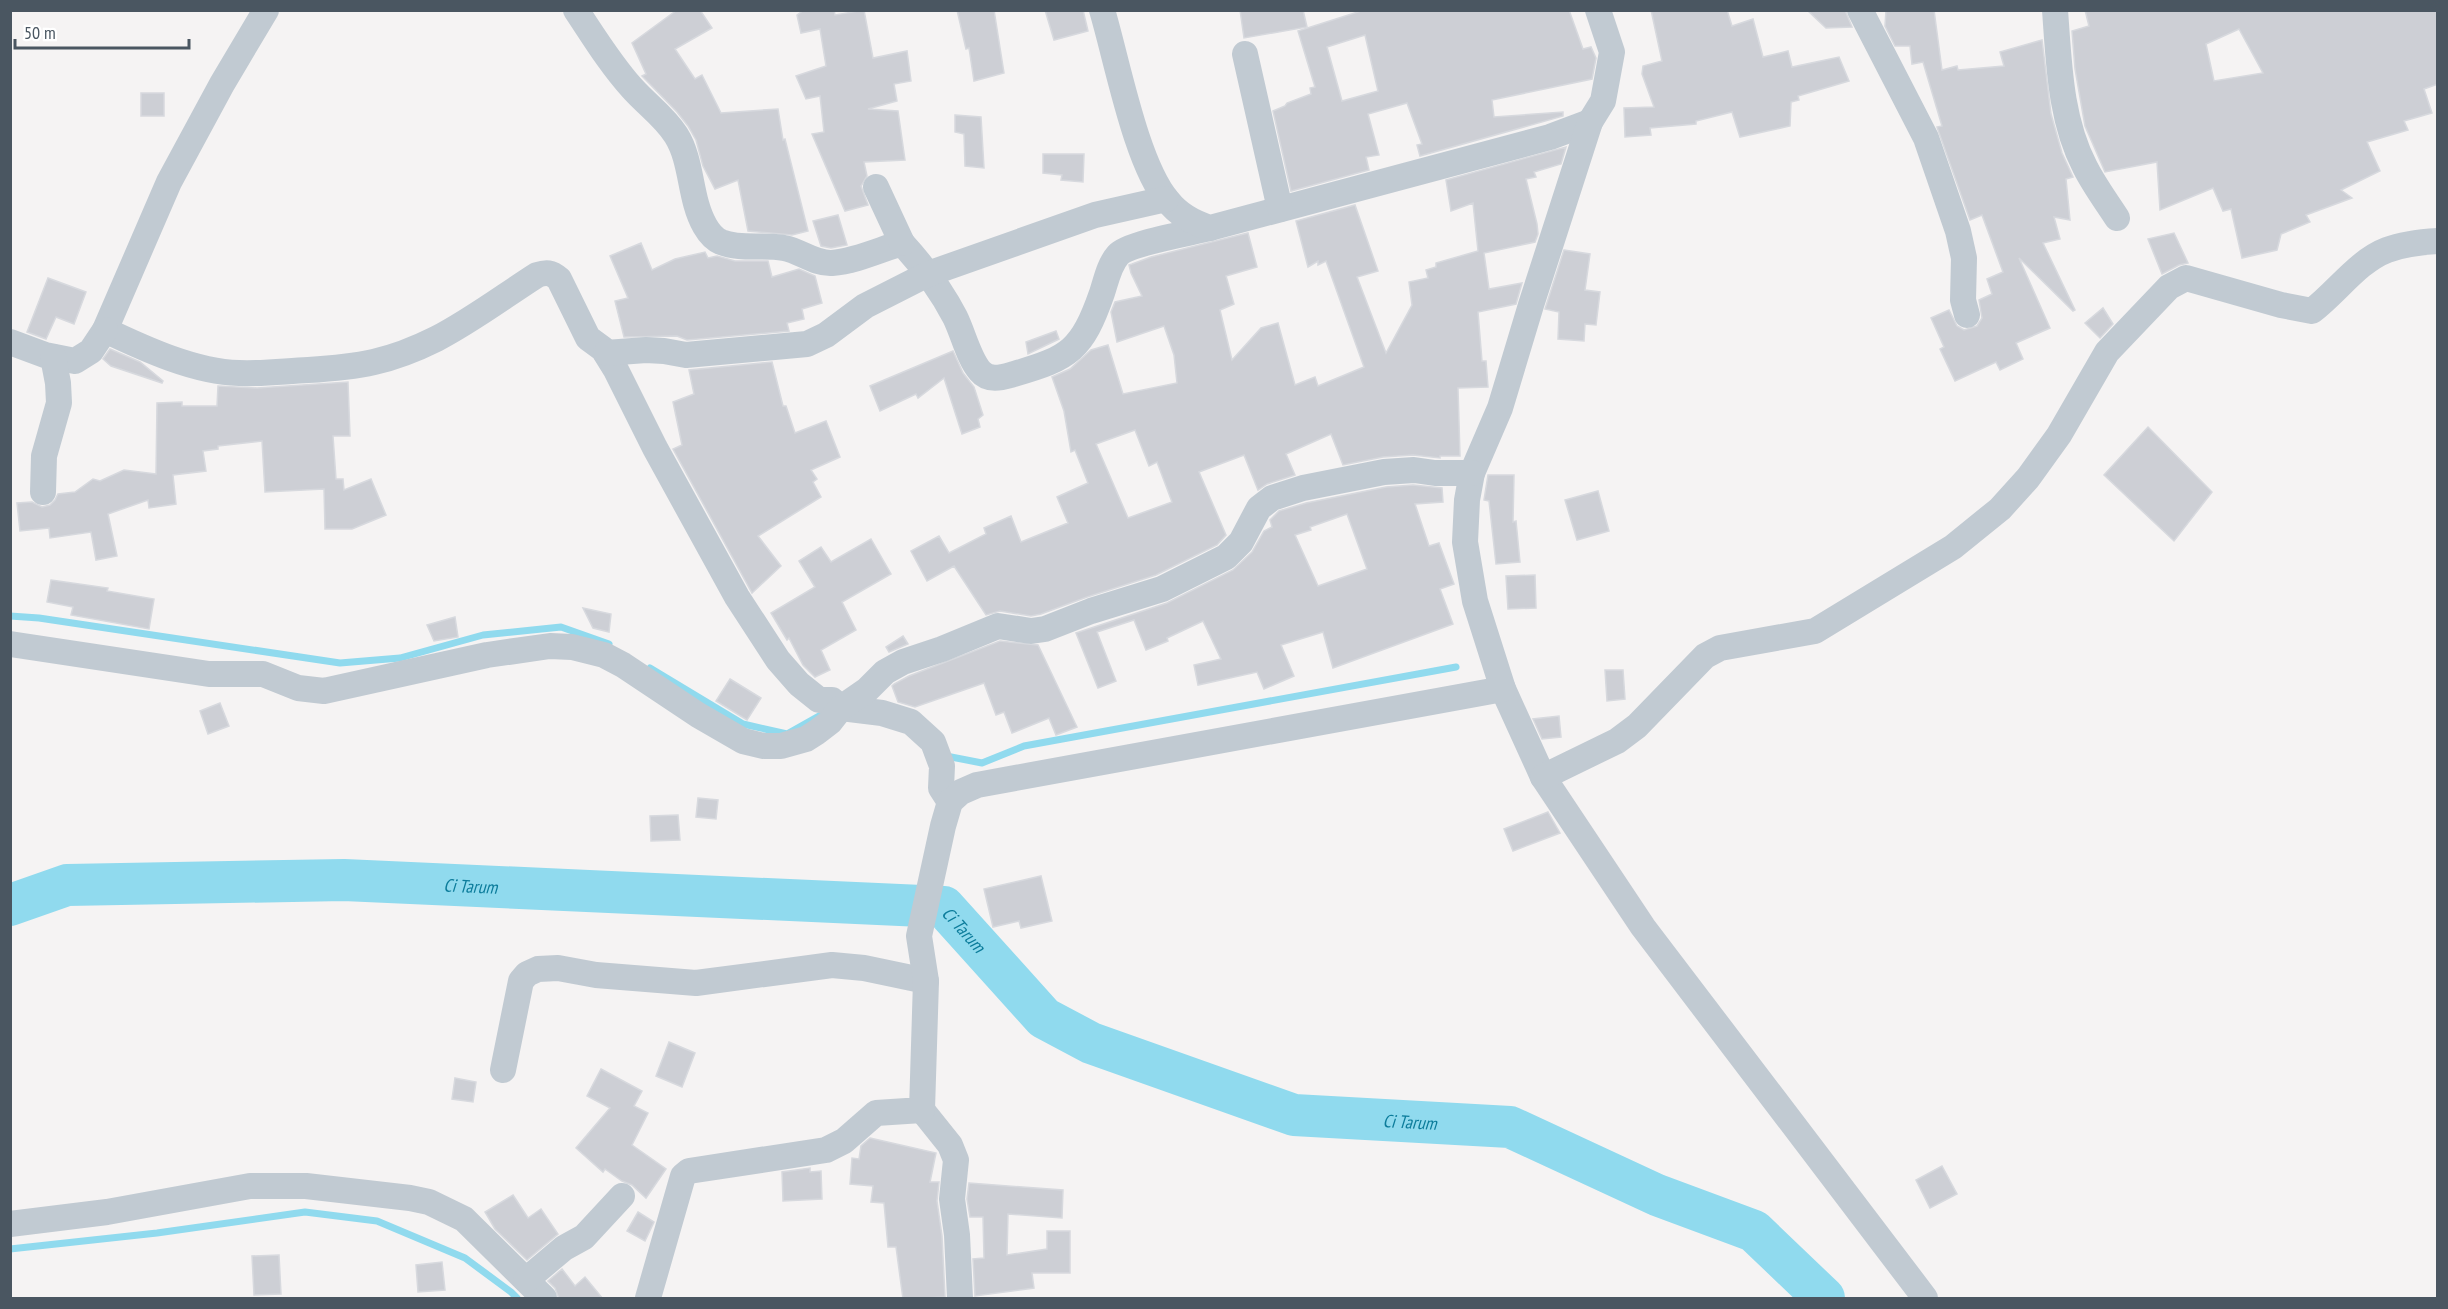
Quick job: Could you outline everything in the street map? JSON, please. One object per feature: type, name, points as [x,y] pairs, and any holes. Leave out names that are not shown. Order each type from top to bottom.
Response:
[{"type":"street","points":[[10,342],[72,361],[84,357],[105,330],[169,182],[222,84],[266,10]]},
{"type":"street","points":[[576,10],[617,70],[658,112],[675,134],[685,155],[698,210],[704,225],[716,240],[736,246],[788,249],[816,261],[829,263],[845,262],[902,243]]},
{"type":"street","points":[[1102,10],[1136,134],[1152,175],[1166,199],[1187,217],[1210,228]]},
{"type":"street","points":[[1598,10],[1612,52],[1603,101],[1590,122],[1500,408],[1472,473],[1467,500],[1465,542],[1475,601],[1503,689],[1544,777],[1643,927],[1925,1299]]},
{"type":"street","points":[[1860,10],[1926,138],[1958,231],[1964,258],[1963,300],[1967,315]]},
{"type":"street","points":[[2055,10],[2064,107],[2072,136],[2085,167],[2117,218]]},
{"type":"street","points":[[1245,54],[1280,209]]},
{"type":"street","points":[[876,187],[902,243],[928,274],[956,319],[978,370],[989,377],[1003,377],[1043,366],[1072,351],[1086,331],[1113,265],[1121,253],[1151,242],[1347,193],[1550,137],[1590,122]]},
{"type":"street","points":[[606,353],[664,351],[686,355],[807,344],[826,335],[866,306],[928,274],[1095,215],[1166,199]]},
{"type":"street","points":[[1544,777],[1617,741],[1637,726],[1705,656],[1720,648],[1815,631],[1953,547],[2000,509],[2028,478],[2059,435],[2107,352],[2169,287],[2186,278],[2281,305],[2312,311],[2371,259],[2387,250],[2413,243],[2438,241]]},
{"type":"street","points":[[105,330],[159,354],[221,371],[262,374],[342,369],[369,365],[395,357],[437,338],[537,275],[547,272],[559,279],[588,338],[606,353],[737,597],[778,660],[800,684],[819,700],[832,700],[838,713]]},
{"type":"street","points":[[43,492],[45,456],[59,403],[53,357]]},
{"type":"street","points":[[10,644],[209,674],[263,674],[298,688],[324,691],[488,655],[550,646],[572,647],[604,655],[623,665],[698,715],[743,741],[764,746],[781,746],[793,744],[817,732],[893,667],[1002,625],[1031,631],[1039,630],[1162,589],[1232,552],[1241,542],[1259,508],[1272,498],[1303,488],[1384,472],[1414,470],[1435,473],[1472,473]]},
{"type":"street","points":[[960,1299],[957,1235],[952,1199],[956,1160],[950,1145],[922,1110],[926,981],[919,936],[946,814],[961,792],[977,785],[1503,689]]},
{"type":"street","points":[[838,713],[882,713],[911,722],[933,742],[942,766],[941,788],[946,814]]},
{"type":"street","points":[[503,1070],[521,981],[527,974],[538,969],[558,968],[596,975],[696,983],[832,965],[864,968],[926,981]]},
{"type":"street","points":[[648,1299],[683,1176],[689,1171],[826,1150],[844,1141],[876,1113],[922,1110]]},
{"type":"street","points":[[10,1224],[107,1212],[250,1186],[306,1185],[410,1198],[448,1209],[464,1219],[544,1299]]},
{"type":"street","points":[[526,1280],[564,1248],[584,1237],[622,1196]]},
{"type":"building","points":[[677,10],[700,10],[712,28],[675,49],[695,79],[702,75],[721,113],[778,109],[783,140],[785,139],[808,231],[792,235],[748,231],[738,180],[715,189],[703,166],[696,140],[688,126],[642,76],[646,74],[632,43]]},
{"type":"building","points":[[804,10],[834,10],[835,15],[864,10],[873,58],[907,51],[911,81],[894,84],[897,101],[868,109],[898,111],[905,160],[864,162],[867,176],[861,186],[868,205],[845,211],[812,134],[824,132],[820,96],[806,99],[796,76],[826,66],[820,29],[801,33],[797,15]]},
{"type":"building","points":[[957,10],[994,10],[1004,73],[974,81],[969,48],[966,49]]},
{"type":"building","points":[[1045,10],[1083,10],[1088,31],[1054,40]]},
{"type":"building","points":[[1240,10],[1303,10],[1307,27],[1244,38]]},
{"type":"building","points":[[1364,10],[1569,10],[1583,49],[1591,47],[1596,58],[1592,79],[1492,100],[1494,117],[1563,112],[1563,116],[1420,156],[1417,145],[1422,144],[1407,103],[1368,114],[1379,155],[1366,157],[1369,170],[1291,191],[1273,111],[1311,94],[1310,88],[1315,87],[1298,31]],"holes":[[[1365,35],[1378,91],[1342,101],[1327,47]]]},
{"type":"building","points":[[1651,10],[1727,10],[1732,26],[1753,19],[1763,57],[1788,51],[1792,67],[1839,57],[1849,81],[1798,96],[1799,100],[1791,102],[1790,126],[1740,137],[1732,112],[1696,121],[1696,124],[1650,128],[1651,135],[1625,137],[1624,108],[1654,107],[1642,74],[1643,66],[1662,61]]},
{"type":"building","points":[[1807,10],[1845,10],[1852,27],[1826,28]]},
{"type":"building","points":[[1886,10],[1934,10],[1942,70],[1957,66],[1958,70],[2004,66],[2000,52],[2042,40],[2051,114],[2062,153],[2073,177],[2066,179],[2070,220],[2054,217],[2060,239],[2043,243],[2075,310],[2073,311],[2019,258],[2050,328],[2016,343],[2023,359],[2000,370],[1996,362],[1955,381],[1940,349],[1944,347],[1931,318],[1949,310],[1957,326],[1964,330],[1977,326],[1982,318],[1979,300],[1992,294],[1987,279],[2003,272],[1982,215],[1970,220],[1937,127],[1942,126],[1923,62],[1912,64],[1910,46],[1895,46],[1885,26]]},
{"type":"building","points":[[2085,10],[2438,10],[2438,84],[2424,89],[2432,113],[2404,121],[2408,130],[2367,142],[2380,171],[2341,190],[2352,198],[2306,215],[2310,222],[2281,234],[2277,250],[2242,258],[2231,209],[2223,211],[2213,188],[2160,210],[2157,162],[2105,172],[2085,126],[2075,69],[2072,31],[2089,26]],"holes":[[[2239,29],[2263,73],[2214,81],[2206,44]]]},
{"type":"building","points":[[141,93],[164,93],[164,116],[141,116]]},
{"type":"building","points":[[955,115],[981,117],[984,168],[965,166],[964,134],[955,132]]},
{"type":"building","points":[[1566,147],[1561,164],[1534,172],[1536,177],[1526,179],[1537,224],[1538,234],[1535,242],[1484,253],[1489,289],[1522,283],[1516,304],[1478,312],[1482,361],[1486,361],[1488,387],[1458,388],[1460,456],[1383,457],[1343,465],[1331,434],[1286,454],[1295,475],[1267,484],[1258,490],[1244,455],[1199,472],[1226,535],[1217,545],[1156,575],[1041,614],[1031,616],[1000,611],[986,615],[954,566],[927,581],[911,551],[939,536],[949,553],[986,534],[984,528],[1011,516],[1021,542],[1068,523],[1057,497],[1088,483],[1075,450],[1071,452],[1064,411],[1052,377],[1070,369],[1091,350],[1108,345],[1123,394],[1177,383],[1174,355],[1164,326],[1117,342],[1111,312],[1115,302],[1142,296],[1129,265],[1151,257],[1248,233],[1257,267],[1226,276],[1234,304],[1220,310],[1232,360],[1261,328],[1278,323],[1295,385],[1315,377],[1318,386],[1364,367],[1326,261],[1318,265],[1318,261],[1308,267],[1296,221],[1355,205],[1378,271],[1357,277],[1386,353],[1412,305],[1409,282],[1428,278],[1426,270],[1436,267],[1436,263],[1478,251],[1473,203],[1451,211],[1446,180]],"holes":[[[1135,430],[1149,466],[1157,462],[1172,502],[1128,518],[1096,444]]]},
{"type":"building","points":[[1043,154],[1084,154],[1083,182],[1061,180],[1062,175],[1043,173]]},
{"type":"building","points":[[838,215],[847,245],[831,248],[821,246],[813,221]]},
{"type":"building","points":[[2174,233],[2188,263],[2162,274],[2148,239]]},
{"type":"building","points":[[641,243],[652,270],[675,259],[705,252],[708,258],[717,256],[735,261],[768,261],[772,277],[799,269],[815,276],[822,303],[802,309],[804,319],[787,323],[789,331],[687,340],[677,336],[624,337],[615,301],[628,298],[610,256]]},
{"type":"building","points":[[1564,250],[1590,254],[1585,290],[1600,292],[1596,325],[1585,324],[1584,341],[1558,339],[1559,312],[1545,309]]},
{"type":"building","points":[[48,278],[86,292],[74,324],[56,317],[46,339],[27,332]]},
{"type":"building","points":[[2103,308],[2113,324],[2100,338],[2085,323]]},
{"type":"building","points":[[1056,331],[1059,339],[1028,354],[1026,342]]},
{"type":"building","points":[[110,349],[140,362],[163,381],[162,383],[111,366],[103,359]]},
{"type":"building","points":[[953,351],[963,373],[974,387],[983,415],[978,419],[980,427],[962,434],[944,378],[918,398],[916,394],[880,411],[870,386]]},
{"type":"building","points":[[772,362],[783,406],[786,406],[795,433],[826,421],[840,457],[811,470],[817,479],[813,482],[821,497],[758,536],[781,566],[752,593],[673,449],[682,445],[673,402],[694,394],[689,370]]},
{"type":"building","points":[[348,382],[350,436],[333,436],[336,479],[343,479],[344,490],[371,479],[386,515],[352,529],[325,529],[324,489],[265,492],[262,441],[218,446],[218,449],[203,451],[206,471],[173,475],[176,504],[149,508],[148,500],[108,514],[117,556],[96,560],[91,532],[50,538],[49,528],[20,531],[17,503],[32,502],[42,507],[50,505],[58,494],[75,492],[93,479],[100,481],[124,470],[156,474],[157,403],[182,402],[182,406],[217,406],[218,386],[257,388]]},
{"type":"building","points":[[2148,427],[2212,492],[2174,541],[2104,475]]},
{"type":"building","points":[[1488,475],[1514,475],[1513,522],[1516,521],[1520,562],[1496,564],[1489,501],[1484,500]]},
{"type":"building","points":[[1413,485],[1442,488],[1443,502],[1415,504],[1429,546],[1439,543],[1454,584],[1440,589],[1453,624],[1333,668],[1323,632],[1281,645],[1294,676],[1264,689],[1257,672],[1198,685],[1194,665],[1221,659],[1203,621],[1167,638],[1168,641],[1146,650],[1134,620],[1097,632],[1116,681],[1098,688],[1076,633],[1167,603],[1233,570],[1252,552],[1264,531],[1272,527],[1270,520],[1279,511],[1306,503],[1386,487]],"holes":[[[1347,514],[1367,569],[1318,586],[1295,535],[1311,530],[1310,527]]]},
{"type":"building","points":[[1598,491],[1609,531],[1577,540],[1565,500]]},
{"type":"building","points":[[871,539],[891,574],[842,602],[856,630],[821,650],[830,670],[815,677],[803,665],[789,638],[787,640],[771,613],[815,587],[799,561],[821,547],[831,562]]},
{"type":"building","points":[[1535,575],[1536,608],[1508,609],[1506,576]]},
{"type":"building","points":[[51,580],[108,588],[107,591],[154,599],[149,629],[71,615],[73,607],[47,602]]},
{"type":"building","points":[[583,608],[611,614],[609,632],[593,628]]},
{"type":"building","points":[[455,617],[458,637],[434,641],[427,625]]},
{"type":"building","points":[[903,636],[908,644],[889,652],[886,647]]},
{"type":"building","points":[[1000,641],[1038,645],[1077,727],[1056,735],[1049,718],[1012,733],[1004,712],[996,715],[984,683],[915,707],[898,702],[892,686],[894,684]]},
{"type":"building","points":[[1605,670],[1623,670],[1625,699],[1607,701]]},
{"type":"building","points":[[730,679],[761,698],[747,720],[716,701]]},
{"type":"building","points":[[220,703],[229,726],[208,734],[200,711]]},
{"type":"building","points":[[1559,716],[1561,737],[1542,739],[1533,719]]},
{"type":"building","points":[[698,798],[718,800],[716,819],[696,817]]},
{"type":"building","points":[[1548,812],[1560,833],[1513,851],[1504,829]]},
{"type":"building","points":[[678,815],[680,840],[651,841],[650,816]]},
{"type":"building","points":[[1041,876],[1052,921],[1021,928],[1019,921],[993,927],[984,889]]},
{"type":"building","points":[[669,1042],[695,1053],[682,1087],[656,1076]]},
{"type":"building","points":[[601,1069],[642,1091],[634,1106],[648,1113],[632,1145],[666,1169],[646,1198],[632,1185],[605,1169],[603,1172],[576,1148],[610,1108],[587,1096]]},
{"type":"building","points":[[455,1078],[476,1082],[473,1102],[452,1099]]},
{"type":"building","points":[[870,1138],[936,1153],[930,1182],[939,1182],[937,1201],[942,1236],[945,1297],[903,1299],[896,1247],[888,1247],[884,1203],[871,1202],[873,1186],[850,1184],[852,1158],[859,1159],[861,1146]]},
{"type":"building","points":[[1942,1166],[1957,1194],[1930,1208],[1916,1180]]},
{"type":"building","points":[[810,1168],[810,1172],[821,1171],[822,1199],[783,1201],[782,1172]]},
{"type":"building","points":[[969,1183],[1063,1190],[1062,1218],[1008,1214],[1007,1255],[1047,1249],[1047,1231],[1070,1231],[1070,1273],[1032,1273],[1034,1288],[975,1296],[973,1259],[984,1258],[983,1217],[970,1217],[967,1199]]},
{"type":"building","points":[[513,1195],[528,1218],[541,1209],[558,1234],[527,1260],[495,1229],[485,1212]]},
{"type":"building","points":[[638,1212],[654,1222],[645,1241],[627,1231]]},
{"type":"building","points":[[279,1255],[281,1294],[254,1295],[252,1256]]},
{"type":"building","points":[[442,1262],[445,1290],[418,1292],[416,1265]]},
{"type":"building","points":[[562,1269],[575,1286],[585,1277],[603,1299],[559,1299],[555,1288],[548,1281]]},
{"type":"waterway","points":[[10,616],[39,618],[340,663],[400,658],[483,635],[561,627],[609,644]]},
{"type":"waterway","points":[[946,756],[982,763],[1024,746],[1456,667]]},
{"type":"waterway","points":[[650,668],[743,724],[787,734],[819,716]]},
{"type":"waterway","name":"Ci Tarum","points":[[10,905],[67,885],[344,880],[944,907],[1044,1018],[1091,1043],[1294,1115],[1510,1127],[1657,1195],[1754,1231],[1824,1298]]},
{"type":"waterway","points":[[10,1249],[157,1233],[305,1212],[377,1221],[465,1258],[517,1298]]}]
